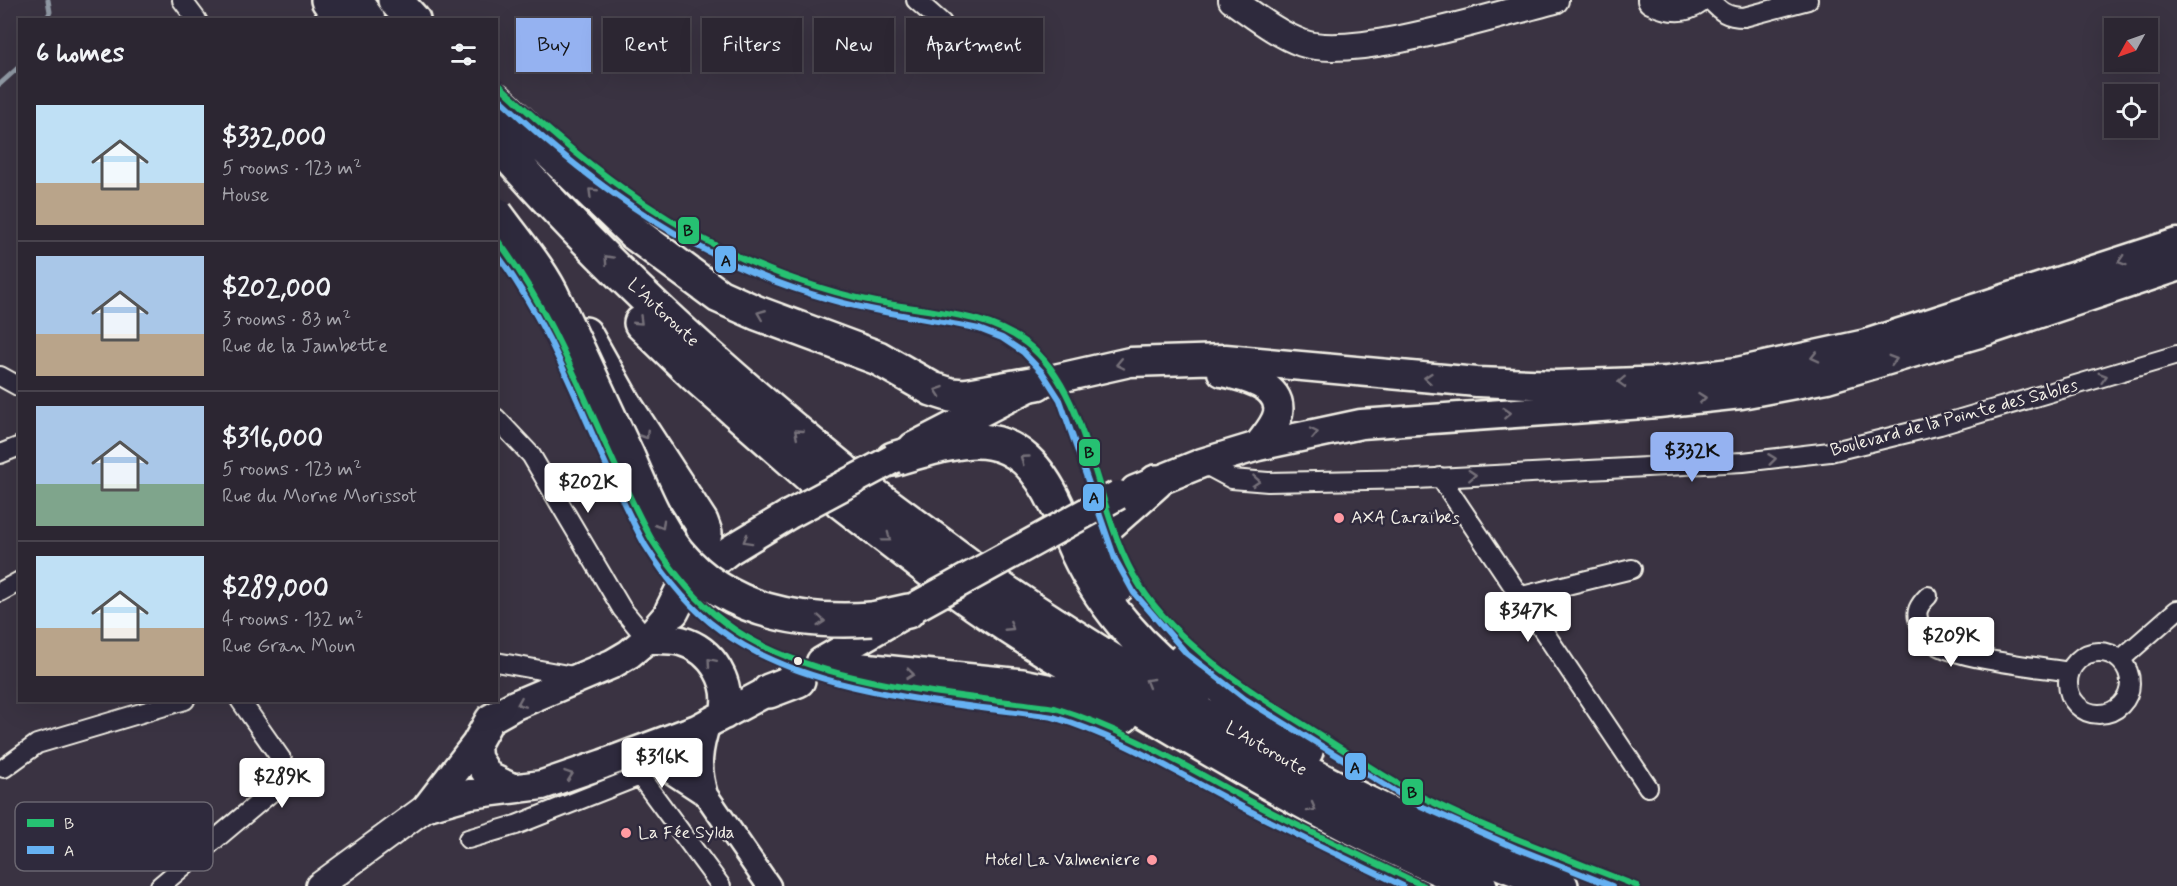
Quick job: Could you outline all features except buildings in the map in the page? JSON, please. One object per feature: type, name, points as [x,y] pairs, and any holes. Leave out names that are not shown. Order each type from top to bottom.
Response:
[{"type":"highway","points":[[327,0],[340,18]]},
{"type":"highway","points":[[354,0],[367,18]]},
{"type":"highway","points":[[381,0],[394,18]]},
{"type":"highway","points":[[395,0],[411,18]]},
{"type":"highway","points":[[498,102],[634,233],[719,296],[757,313],[878,358],[932,389],[951,395],[965,396],[1037,383]]},
{"type":"highway","name":"L'Autoroute","points":[[498,143],[625,277],[842,486]]},
{"type":"highway","name":"L'Autoroute","points":[[498,175],[600,283],[688,369],[964,579],[1066,662],[1260,780],[1327,816],[1489,875],[1561,886]]},
{"type":"highway","points":[[498,215],[560,287],[625,405],[701,522],[705,533],[703,563]]},
{"type":"highway","points":[[498,216],[554,297],[652,511],[678,553],[697,572],[733,596],[787,617],[834,622],[872,619],[911,609]]},
{"type":"highway","points":[[893,459],[942,444],[981,439],[991,441],[1005,446],[1033,465],[1044,479],[1057,506]]},
{"type":"highway","points":[[1156,482],[1121,502],[1105,524],[1100,536],[1102,555],[1110,575],[1156,633],[1194,669],[1312,756],[1489,875]]},
{"type":"highway","points":[[1072,541],[1110,606],[1155,657],[1209,698],[1312,756]]},
{"type":"highway","name":"L'Autoroute","points":[[964,579],[1306,772],[1399,819],[1489,875]]},
{"type":"highway","points":[[806,676],[982,681],[1080,698],[1260,780]]},
{"type":"main road","points":[[1232,0],[1286,36],[1304,44],[1350,47],[1460,24],[1555,0]]},
{"type":"main road","points":[[1651,0],[1673,8],[1684,7],[1699,0]]},
{"type":"main road","points":[[703,563],[959,422],[1037,383],[1079,372],[1130,362],[1161,359],[1226,359],[1477,382],[1556,385],[1667,381],[1737,372],[1866,344],[2177,243]]},
{"type":"main road","points":[[1156,482],[1202,463],[1258,446],[1361,424],[1658,403],[1741,394],[1827,378],[1986,332],[2177,267]]},
{"type":"main road","points":[[1161,359],[1243,376],[1263,386],[1276,403],[1278,414],[1258,446]]},
{"type":"main road","points":[[428,806],[470,794],[542,785],[634,761],[806,676],[911,609],[1027,545],[1121,502]]},
{"type":"main road","points":[[319,886],[428,806],[476,744],[491,710],[515,705],[612,664],[647,639],[679,600]]},
{"type":"main road","points":[[647,639],[682,641],[703,653],[716,666],[724,681],[727,695],[716,719]]},
{"type":"main road","points":[[476,744],[480,767],[495,781],[512,788]]},
{"type":"street","points":[[182,0],[196,18]]},
{"type":"street","points":[[916,0],[936,18]]},
{"type":"street","points":[[1710,0],[1725,15],[1733,17],[1743,17],[1808,0]]},
{"type":"street","name":"Boulevard de la Pointe des Sables","points":[[1202,463],[1232,479],[1268,482],[1440,477],[1743,462],[1830,452],[1940,425],[2177,355]]},
{"type":"street","points":[[0,376],[18,386]]},
{"type":"street","points":[[498,420],[531,455],[622,609],[647,639]]},
{"type":"street","points":[[0,454],[18,448]]},
{"type":"street","points":[[1440,477],[1518,597],[1648,787]]},
{"type":"street","points":[[1518,597],[1632,569]]},
{"type":"street","points":[[0,592],[18,582]]},
{"type":"street","points":[[1928,596],[1919,605],[1917,617],[1925,635],[1934,643],[1987,659],[2070,672]]},
{"type":"street","points":[[2121,660],[2177,610]]},
{"type":"street","points":[[2092,652],[2112,654],[2121,660],[2127,668],[2130,688],[2127,698],[2111,712],[2091,713],[2074,701],[2068,682],[2070,672],[2083,656],[2092,652]]},
{"type":"street","points":[[498,662],[580,678]]},
{"type":"street","points":[[4,768],[37,744],[178,702]]},
{"type":"street","points":[[213,841],[286,779],[284,762],[241,702]]},
{"type":"street","points":[[716,719],[702,744],[699,771],[706,795],[769,886]]},
{"type":"street","points":[[634,761],[706,795]]},
{"type":"street","points":[[468,839],[516,825],[634,761]]},
{"type":"street","points":[[634,761],[711,882]]},
{"type":"street","points":[[160,886],[178,871]]},
{"type":"waterway","points":[[47,18],[50,12],[48,0]]},
{"type":"waterway","points":[[0,84],[18,68]]},
{"type":"transit line","name":"B","points":[[498,84],[567,146],[605,175],[644,203],[726,251],[770,270],[836,292],[982,321],[1026,343],[1048,365],[1066,393],[1091,457],[1112,526],[1140,586],[1155,607],[1192,645],[1257,695],[1405,788],[1446,809],[1500,832],[1637,886]]},
{"type":"transit line","name":"A","points":[[498,97],[571,161],[610,191],[651,219],[738,266],[784,285],[850,305],[979,329],[1002,338],[1023,352],[1042,372],[1060,400],[1115,559],[1134,593],[1187,654],[1245,699],[1414,803],[1516,848],[1612,886]]},
{"type":"transit line","name":"B","points":[[498,241],[521,273],[562,348],[632,502],[652,540],[685,584],[724,622],[757,643],[796,660],[838,673],[928,691],[1055,708],[1105,726],[1154,749],[1292,823],[1424,886]]},
{"type":"transit line","name":"A","points":[[498,256],[540,322],[559,359],[645,545],[678,591],[720,630],[755,652],[794,669],[836,682],[924,700],[1053,717],[1077,725],[1144,754],[1273,823],[1403,886]]},
{"type":"place","name":"AXA Caraïbes","points":[[1339,518]]},
{"type":"place","name":"La Fée Sylda","points":[[626,833]]},
{"type":"place","name":"Hotel La Valmeniere","points":[[1152,860]]}]
